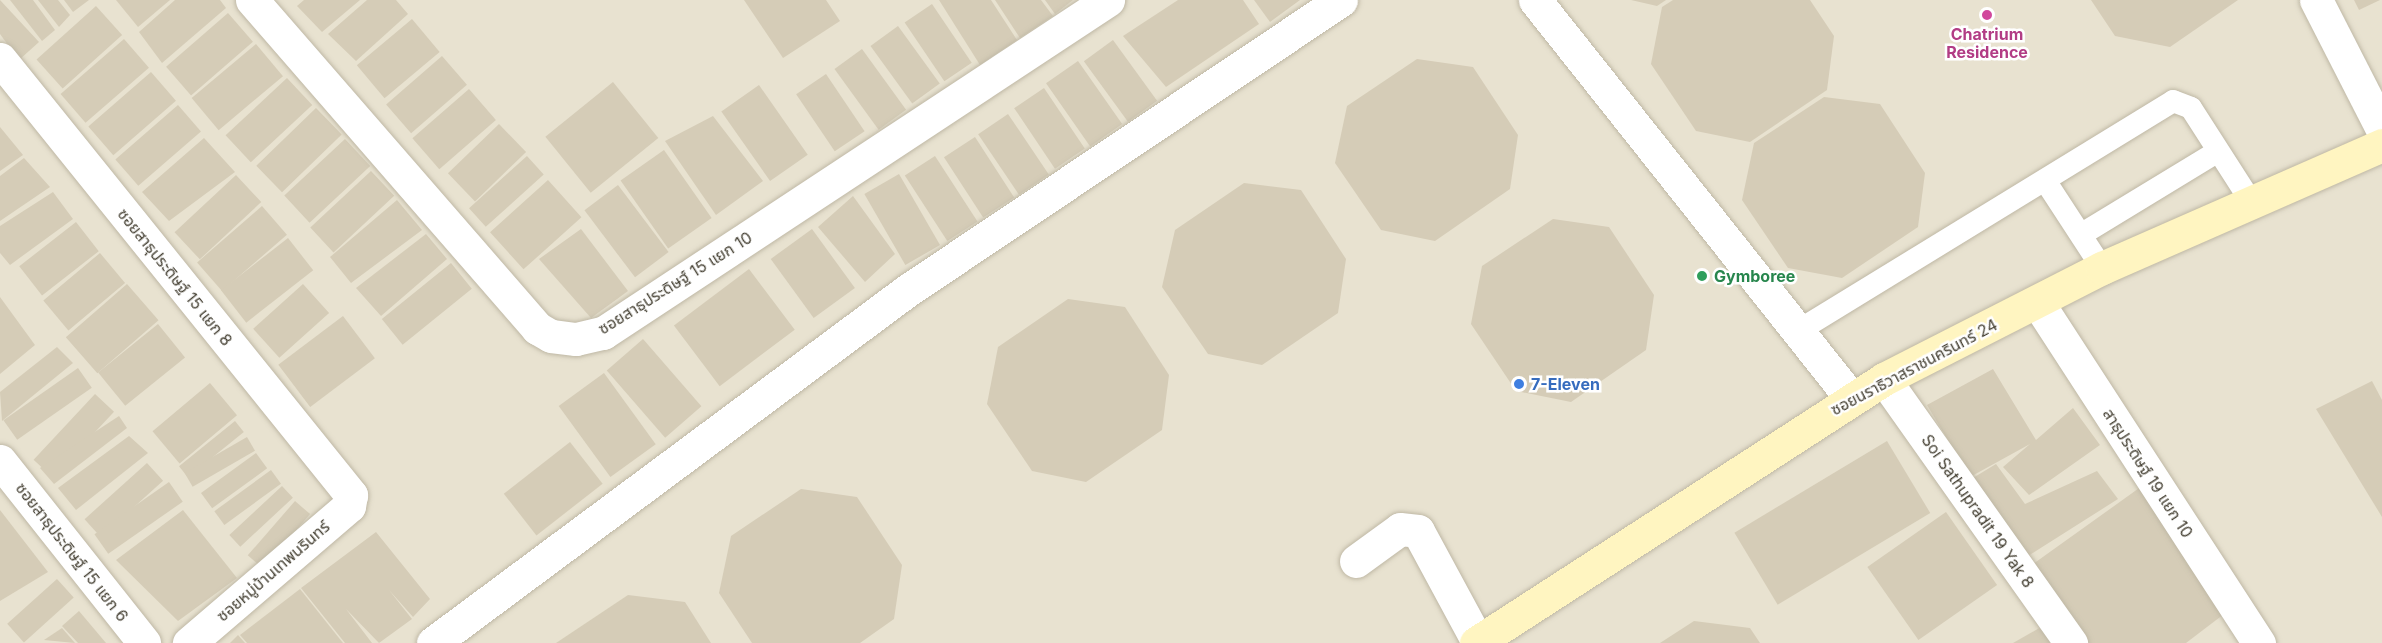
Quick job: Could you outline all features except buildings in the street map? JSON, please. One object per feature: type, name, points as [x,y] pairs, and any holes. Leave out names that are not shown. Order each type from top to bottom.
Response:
[{"type":"street","name":"ซอยสาธุประดิษฐ์ 15 แยก 10","points":[[252,0],[537,327],[551,336],[576,339],[603,333],[1108,0]]},
{"type":"street","points":[[433,643],[908,290],[1341,0]]},
{"type":"street","points":[[1535,0],[1851,398]]},
{"type":"street","points":[[2316,0],[2382,129]]},
{"type":"street","name":"ซอยสาธุประดิษฐ์ 15 แยก 8","points":[[0,59],[351,495]]},
{"type":"street","name":"ซอยนราธิวาสราชนครินทร์ 24","points":[[1478,643],[1851,398],[1884,379],[2038,303],[2102,268],[2250,200],[2382,145]]},
{"type":"street","name":"สาธุประดิษฐ์ 19 แยก 10","points":[[2038,303],[2259,643]]},
{"type":"street","name":"Soi Sathupradit 19 Yak 8","points":[[1884,379],[2071,643]]},
{"type":"street","name":"ซอยสาธุประดิษฐ์ 15 แยก 6","points":[[0,461],[144,643]]},
{"type":"street","name":"ซอยหมู่บ้านเทพนรินทร์","points":[[189,643],[349,506],[351,495]]},
{"type":"street","points":[[1356,561],[1400,529],[1418,531],[1478,643]]},
{"type":"lane","points":[[1798,332],[2046,182],[2173,101],[2187,104],[2250,200]]},
{"type":"lane","points":[[2082,234],[2217,152]]},
{"type":"lane","points":[[2046,182],[2102,268]]},
{"type":"shaded area","points":[[0,0],[2382,0],[2382,643],[0,643]]},
{"type":"place","name":"Chatrium Residence","points":[[1987,15]]},
{"type":"place","name":"Gymboree","points":[[1702,276]]},
{"type":"place","name":"7-Eleven","points":[[1519,384]]}]
